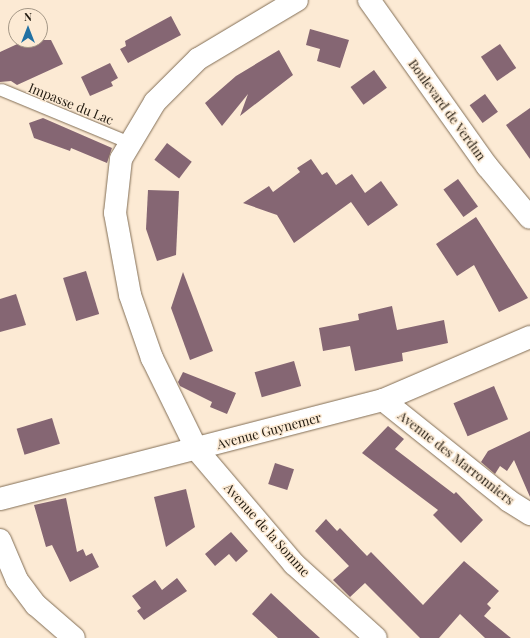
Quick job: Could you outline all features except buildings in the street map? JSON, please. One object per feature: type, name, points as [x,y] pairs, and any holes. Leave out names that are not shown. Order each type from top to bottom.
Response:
[{"type":"street","name":"Avenue de la Somme","points":[[297,0],[198,59],[155,102],[121,159],[115,213],[130,295],[152,358],[197,450],[294,564],[376,638]]},
{"type":"street","name":"Boulevard de Verdun","points":[[369,0],[487,166],[530,218]]},
{"type":"street","name":"Avenue Guynemer","points":[[0,499],[197,450],[383,400],[530,337]]},
{"type":"street","name":"Avenue des Marronniers","points":[[383,400],[509,501],[530,514]]},
{"type":"street","points":[[0,540],[16,580],[36,605],[74,638]]},
{"type":"lane","name":"Impasse du Lac","points":[[2,90],[130,143]]}]
